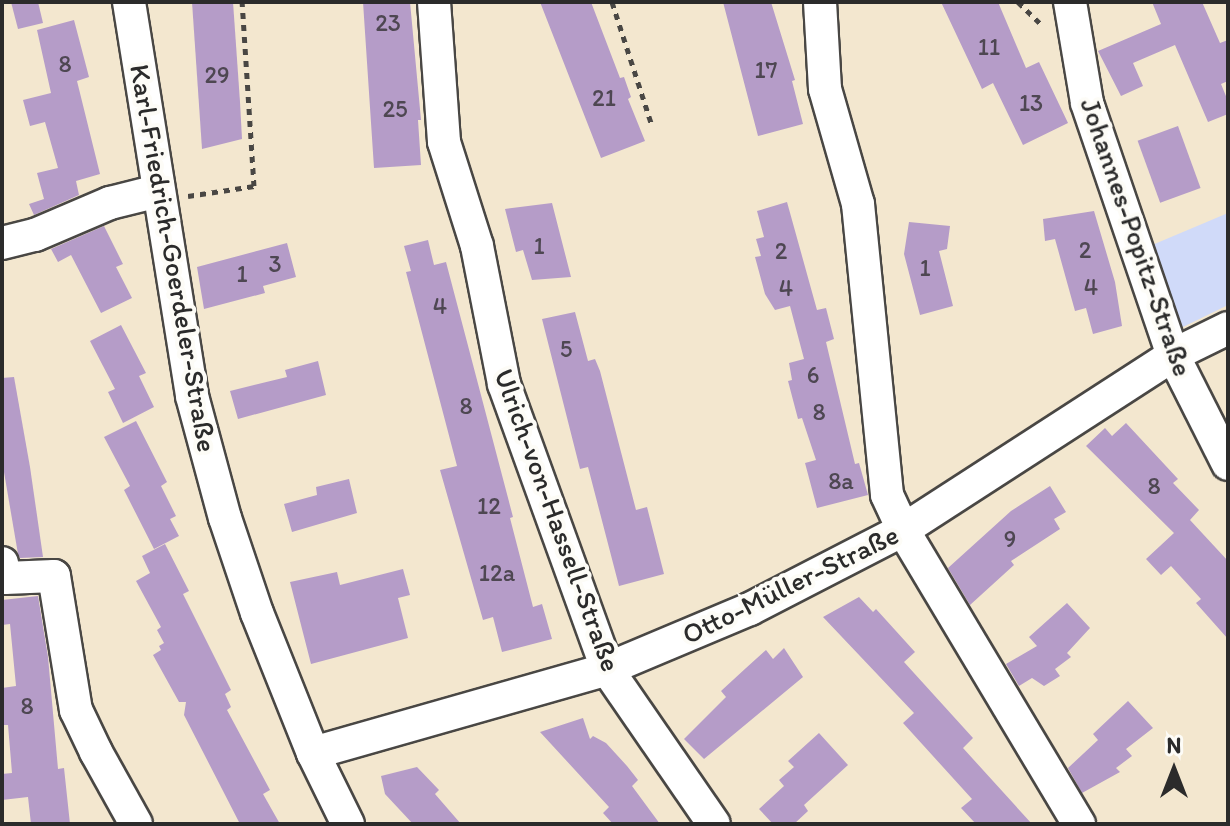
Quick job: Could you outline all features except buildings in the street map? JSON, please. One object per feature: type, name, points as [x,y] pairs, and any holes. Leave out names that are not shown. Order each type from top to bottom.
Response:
[{"type":"street","name":"Karl-Friedrich-Goerdeler-Straße","points":[[129,2],[172,194],[192,396],[225,518],[257,613],[313,753],[348,824]]},
{"type":"street","name":"Ulrich-von-Hassell-Straße","points":[[434,2],[444,142],[477,246],[504,384],[607,669],[714,824]]},
{"type":"street","points":[[820,2],[825,89],[858,204],[887,495],[903,530],[1079,824]]},
{"type":"street","name":"Johannes-Popitz-Straße","points":[[1070,2],[1087,103],[1173,355],[1228,464]]},
{"type":"street","points":[[2,243],[35,235],[110,203],[172,194]]},
{"type":"street","name":"Otto-Müller-Straße","points":[[313,753],[607,669],[750,609],[903,530],[1173,355],[1228,328]]},
{"type":"street","points":[[2,563],[5,578],[54,576],[76,710],[128,821]]},
{"type":"path","points":[[172,194],[254,186],[242,2]]},
{"type":"path","points":[[612,2],[651,123]]},
{"type":"shaded area","points":[[1228,213],[1228,305],[1183,327],[1169,318],[1145,248]]}]
